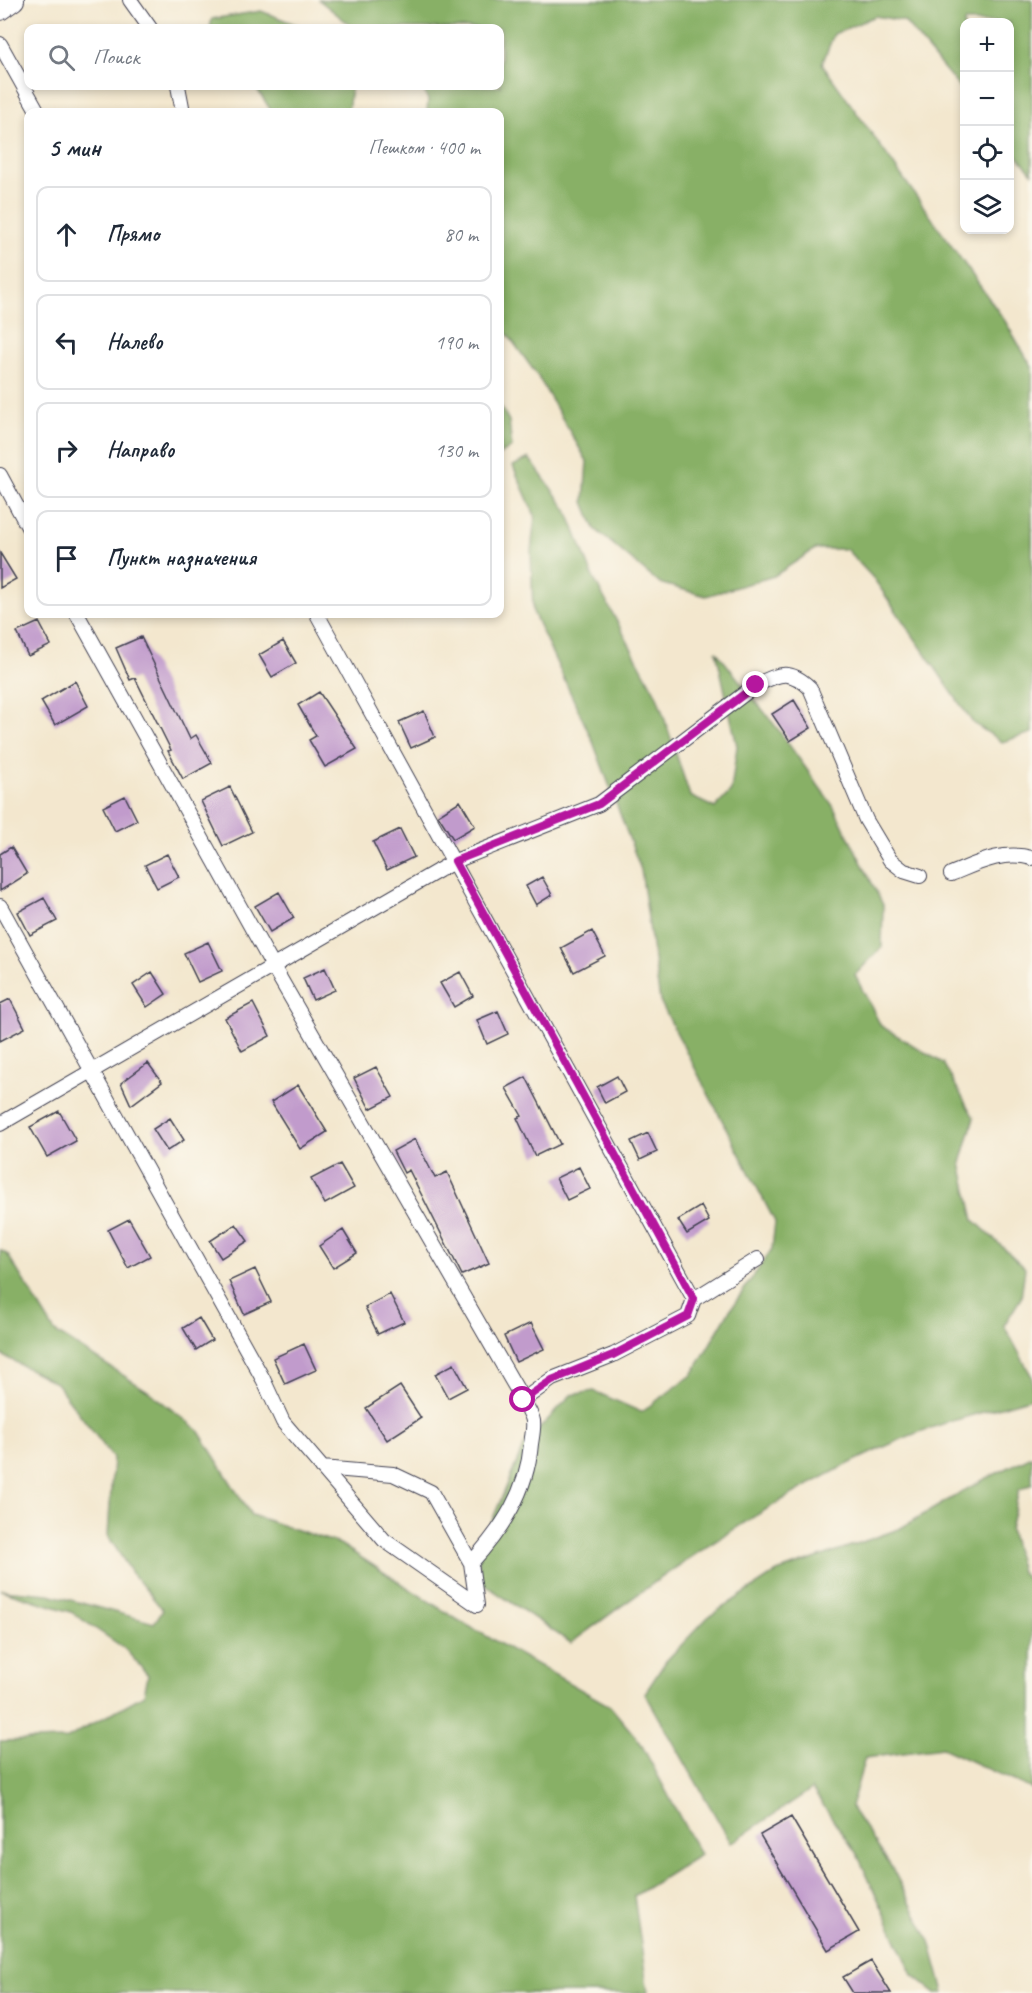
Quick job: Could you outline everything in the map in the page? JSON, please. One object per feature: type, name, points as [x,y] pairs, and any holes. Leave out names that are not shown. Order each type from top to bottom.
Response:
[{"type":"street","points":[[0,10],[14,0]]},
{"type":"street","points":[[130,0],[147,24]]},
{"type":"street","points":[[0,44],[24,87]]},
{"type":"street","points":[[26,90],[36,108]]},
{"type":"street","points":[[179,90],[182,108]]},
{"type":"street","points":[[0,475],[24,520]]},
{"type":"street","points":[[79,618],[274,968],[533,1420],[530,1456],[515,1504],[497,1534],[471,1563]]},
{"type":"street","points":[[319,618],[694,1299]]},
{"type":"street","points":[[0,1124],[274,968],[455,861],[599,804],[756,685],[777,675],[790,674],[799,677],[810,688],[866,820],[890,860],[904,871],[921,876]]},
{"type":"street","points":[[951,874],[989,857],[1008,855],[1032,858]]},
{"type":"street","points":[[0,906],[263,1379],[284,1422],[322,1468],[384,1540],[477,1605],[471,1563],[431,1492],[393,1474],[322,1468]]},
{"type":"street","points":[[523,1400],[552,1380],[613,1355],[688,1316],[694,1299],[758,1259]]},
{"type":"green space","points":[[319,0],[1032,0],[1032,173],[1014,152],[1014,18],[960,18],[960,88],[904,21],[875,16],[834,34],[822,64],[1005,321],[1032,367],[1032,733],[1002,742],[973,723],[874,579],[846,549],[815,549],[774,576],[706,596],[659,583],[595,529],[584,502],[587,461],[537,375],[504,330],[504,108],[427,108],[428,100],[424,90],[504,90],[504,24],[349,24]]},
{"type":"green space","points":[[261,11],[295,24],[211,24],[212,19]]},
{"type":"green space","points":[[258,90],[351,90],[348,108],[269,108]]},
{"type":"green space","points":[[504,412],[509,421],[512,447],[504,452]]},
{"type":"green space","points":[[529,458],[567,510],[593,577],[657,696],[690,796],[715,808],[731,791],[737,746],[716,651],[777,728],[833,806],[883,905],[882,947],[855,975],[881,1026],[943,1063],[974,1118],[961,1163],[974,1220],[1025,1268],[1021,1298],[1004,1325],[1032,1377],[1032,1398],[909,1436],[850,1463],[726,1534],[571,1643],[481,1582],[478,1554],[524,1445],[571,1395],[594,1391],[641,1412],[692,1375],[728,1313],[772,1249],[775,1222],[660,1001],[641,870],[593,742],[533,612],[531,551],[535,516],[513,466]]},
{"type":"green space","points":[[0,1250],[8,1255],[55,1332],[148,1391],[198,1430],[251,1515],[340,1544],[458,1620],[610,1706],[640,1742],[700,1855],[634,1896],[648,1993],[0,1993],[0,1741],[66,1739],[144,1695],[148,1675],[124,1648],[71,1612],[1,1590],[49,1594],[154,1623],[163,1610],[132,1573],[108,1536],[113,1458],[56,1383],[0,1354]]},
{"type":"green space","points":[[1032,1456],[1032,1484],[1019,1490],[1010,1529],[1021,1572],[1032,1585],[1032,1789],[942,1748],[865,1758],[851,1807],[892,1868],[930,1941],[944,1993],[936,1993],[913,1975],[857,1854],[812,1789],[731,1843],[645,1693],[666,1661],[708,1617],[777,1572],[899,1529],[979,1482]]},
{"type":"building","points":[[0,553],[16,579],[0,588]]},
{"type":"building","points":[[39,622],[51,645],[28,656],[17,632]]},
{"type":"building","points":[[141,637],[190,739],[196,735],[212,763],[183,779],[135,678],[130,680],[116,648]]},
{"type":"building","points":[[283,641],[296,663],[272,677],[259,655]]},
{"type":"building","points":[[75,681],[88,706],[55,725],[41,701]]},
{"type":"building","points":[[319,692],[357,749],[325,767],[309,740],[316,736],[298,705]]},
{"type":"building","points":[[794,700],[811,728],[790,741],[772,714]]},
{"type":"building","points":[[424,711],[435,737],[411,748],[399,722]]},
{"type":"building","points":[[230,787],[252,832],[223,846],[201,801]]},
{"type":"building","points":[[125,796],[137,820],[115,831],[103,807]]},
{"type":"building","points":[[460,801],[475,826],[453,839],[438,815]]},
{"type":"building","points":[[400,829],[414,857],[387,870],[373,842]]},
{"type":"building","points":[[11,847],[27,874],[0,891],[0,854]]},
{"type":"building","points":[[167,854],[179,877],[157,888],[145,865]]},
{"type":"building","points":[[542,877],[552,895],[536,905],[526,886]]},
{"type":"building","points":[[279,892],[294,918],[270,932],[255,906]]},
{"type":"building","points":[[44,898],[57,921],[30,935],[18,912]]},
{"type":"building","points":[[592,931],[605,956],[574,972],[561,948]]},
{"type":"building","points":[[208,942],[222,971],[198,982],[184,953]]},
{"type":"building","points":[[325,968],[335,990],[313,1000],[303,978]]},
{"type":"building","points":[[152,972],[166,994],[147,1007],[133,985]]},
{"type":"building","points":[[460,972],[473,996],[454,1007],[440,983]]},
{"type":"building","points":[[10,999],[25,1028],[0,1041],[0,1004]]},
{"type":"building","points":[[253,1003],[270,1036],[242,1051],[225,1018]]},
{"type":"building","points":[[498,1011],[508,1034],[487,1044],[477,1020]]},
{"type":"building","points":[[148,1063],[162,1082],[131,1105],[121,1083]]},
{"type":"building","points":[[376,1067],[393,1097],[370,1109],[354,1078]]},
{"type":"building","points":[[617,1076],[625,1092],[605,1103],[597,1087]]},
{"type":"building","points":[[526,1077],[560,1144],[535,1156],[517,1118],[522,1116],[506,1088]]},
{"type":"building","points":[[298,1085],[327,1132],[300,1149],[271,1102]]},
{"type":"building","points":[[59,1111],[76,1141],[47,1157],[30,1127]]},
{"type":"building","points":[[170,1118],[184,1140],[167,1151],[153,1129]]},
{"type":"building","points":[[648,1133],[657,1152],[640,1160],[631,1141]]},
{"type":"building","points":[[415,1139],[435,1178],[447,1172],[489,1263],[462,1275],[409,1170],[404,1173],[393,1151]]},
{"type":"building","points":[[340,1164],[354,1188],[325,1204],[311,1179]]},
{"type":"building","points":[[579,1167],[590,1189],[567,1200],[556,1178]]},
{"type":"building","points":[[701,1206],[709,1221],[687,1234],[678,1220]]},
{"type":"building","points":[[129,1219],[150,1256],[128,1268],[108,1230]]},
{"type":"building","points":[[236,1224],[248,1241],[221,1258],[210,1241]]},
{"type":"building","points":[[343,1230],[357,1253],[333,1268],[319,1246]]},
{"type":"building","points":[[255,1269],[271,1302],[244,1314],[229,1281]]},
{"type":"building","points":[[390,1294],[404,1322],[378,1334],[365,1307]]},
{"type":"building","points":[[199,1318],[212,1340],[196,1350],[183,1328]]},
{"type":"building","points":[[531,1323],[544,1349],[516,1362],[504,1336]]},
{"type":"building","points":[[304,1344],[316,1370],[285,1384],[273,1358]]},
{"type":"building","points":[[454,1364],[467,1388],[448,1398],[435,1374]]},
{"type":"building","points":[[400,1386],[421,1418],[387,1440],[366,1408]]},
{"type":"building","points":[[791,1817],[859,1932],[828,1950],[760,1835]]},
{"type":"building","points":[[871,1961],[891,1993],[853,1993],[843,1977]]},
{"type":"route","points":[[523,1400],[552,1380],[613,1355],[688,1316],[694,1299],[455,861],[599,804],[756,685]]}]
